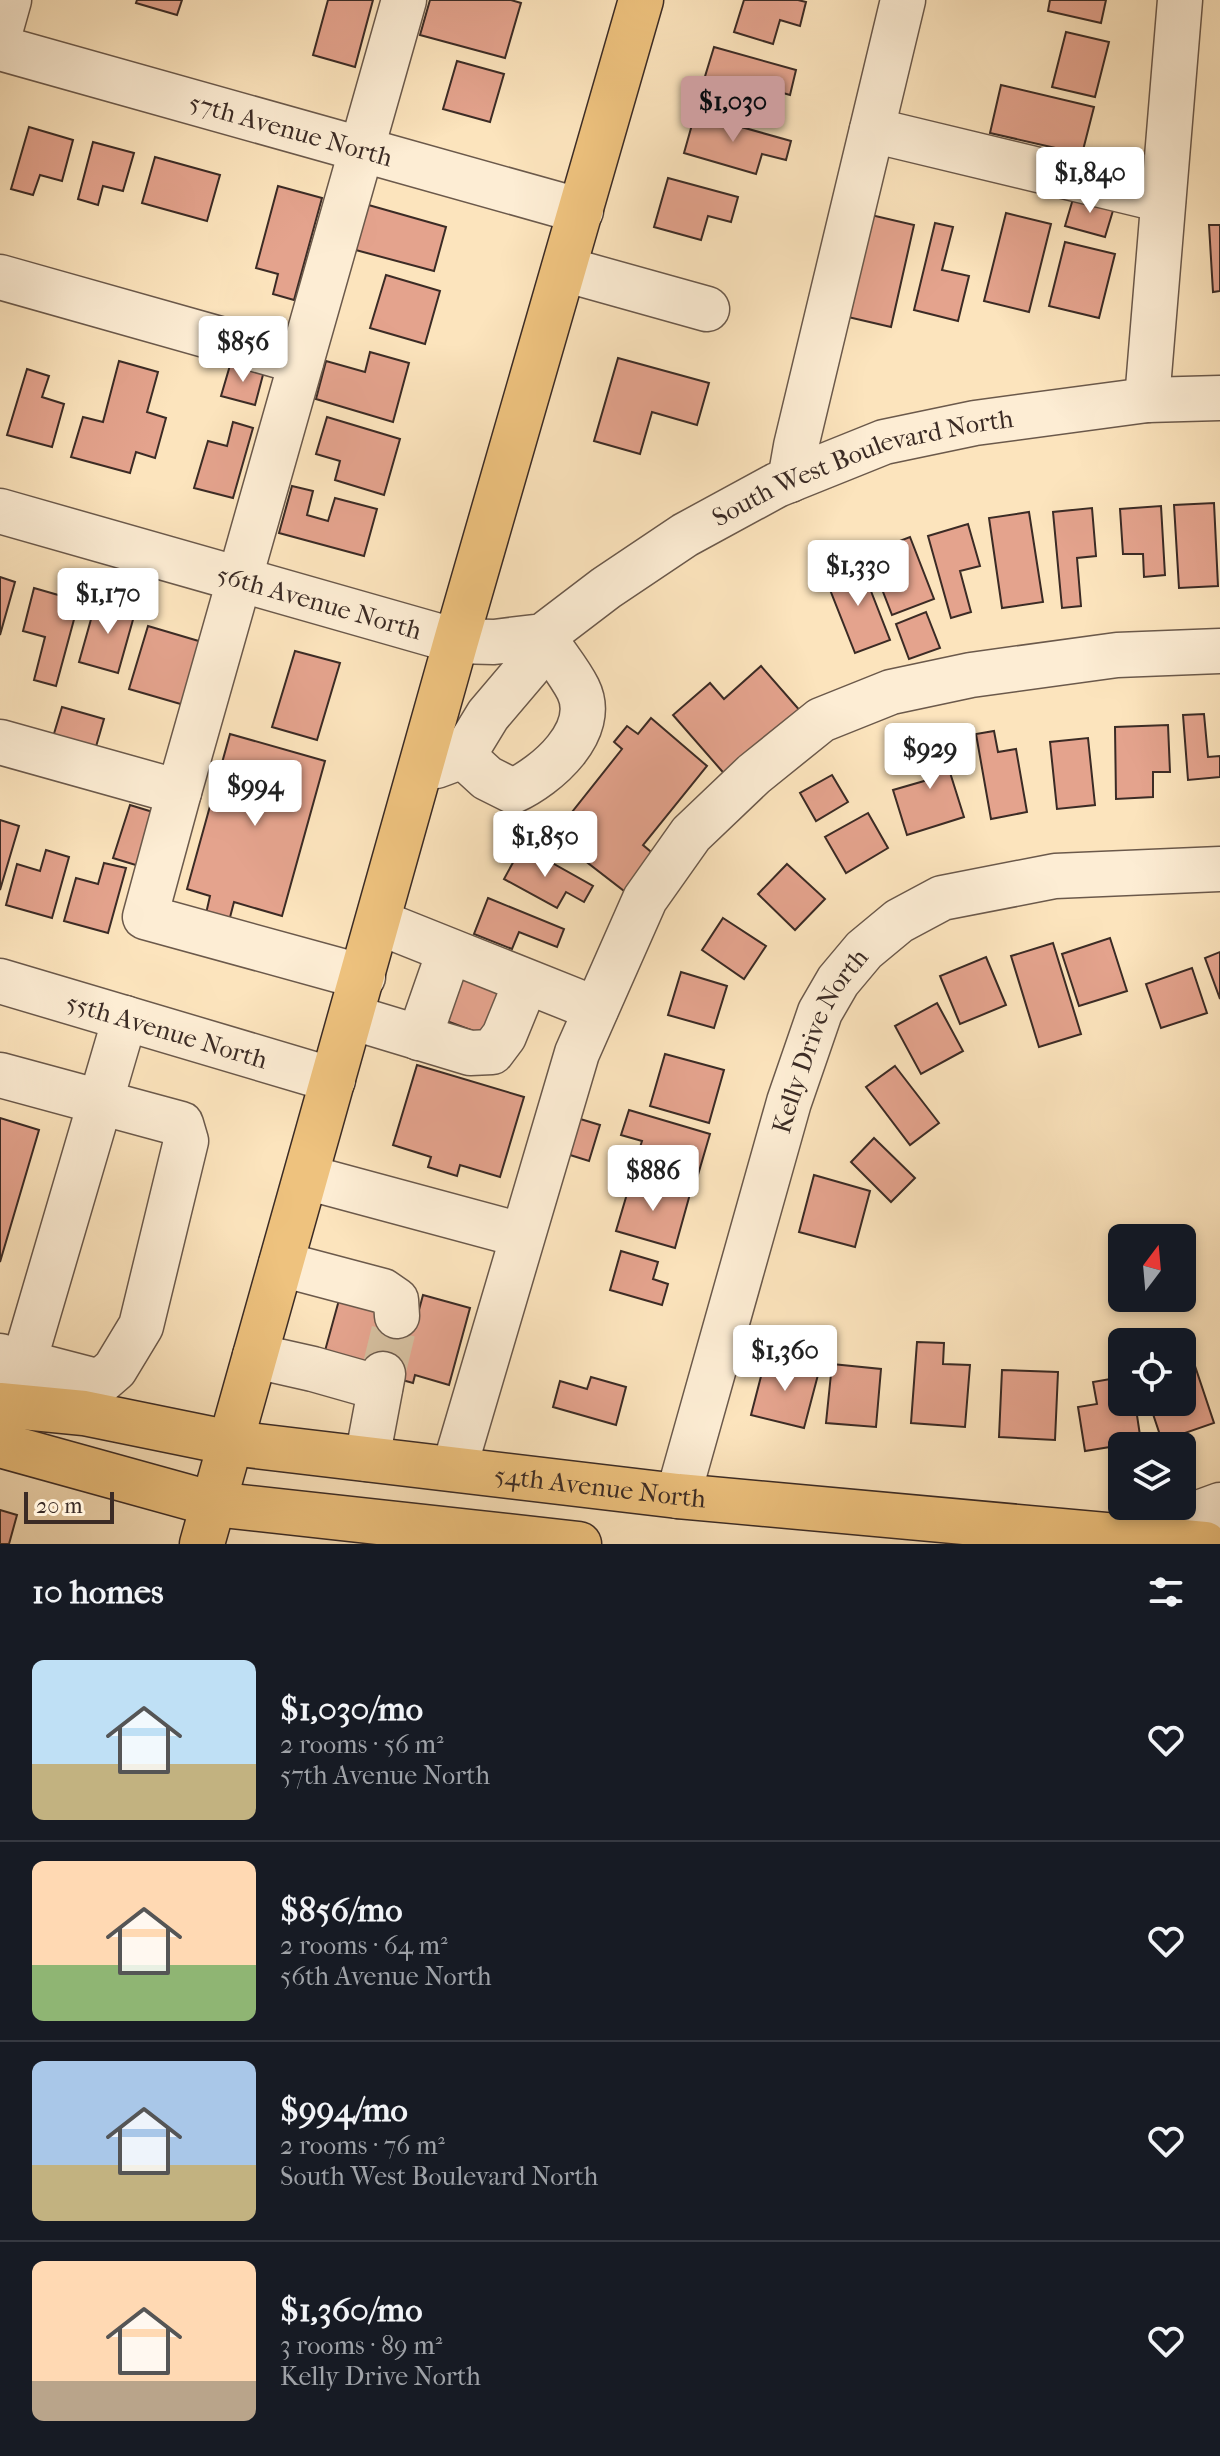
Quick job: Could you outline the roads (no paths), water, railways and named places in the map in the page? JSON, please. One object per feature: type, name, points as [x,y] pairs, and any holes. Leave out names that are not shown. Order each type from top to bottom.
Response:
[{"type":"main road","points":[[208,1524],[456,641],[641,0]]},
{"type":"main road","name":"54th Avenue North","points":[[4,1419],[84,1413],[231,1443],[678,1496],[1205,1544]]},
{"type":"main road","points":[[4,1419],[208,1524],[579,1544]]},
{"type":"street","points":[[0,32],[9,0]]},
{"type":"street","points":[[404,0],[145,917],[357,997],[419,1038],[470,1053],[492,1052],[504,1036],[526,982]]},
{"type":"street","points":[[790,480],[903,0]]},
{"type":"street","points":[[1147,400],[1180,0]]},
{"type":"street","name":"57th Avenue North","points":[[0,48],[581,211]]},
{"type":"street","points":[[872,130],[1163,200]]},
{"type":"street","points":[[564,269],[707,309]]},
{"type":"street","points":[[0,277],[301,362]]},
{"type":"street","name":"South West Boulevard North","points":[[463,756],[488,715],[533,662],[543,636],[606,588],[685,535],[790,480],[884,442],[975,423],[1147,400],[1220,398]]},
{"type":"street","name":"56th Avenue North","points":[[0,511],[456,641]]},
{"type":"street","points":[[421,771],[463,756],[487,778],[513,791],[533,782],[570,747],[583,721],[580,692],[543,636],[494,642],[456,641]]},
{"type":"street","points":[[454,1469],[577,1053],[645,899],[691,834],[754,774],[821,720],[891,692],[971,675],[1117,655],[1220,651]]},
{"type":"street","points":[[0,742],[179,792]]},
{"type":"street","name":"Kelly Drive North","points":[[678,1496],[789,1102],[820,1012],[838,981],[864,950],[899,921],[942,898],[1055,876],[1220,869]]},
{"type":"street","points":[[378,922],[596,1009]]},
{"type":"street","points":[[419,1038],[449,952]]},
{"type":"street","name":"55th Avenue North","points":[[0,981],[333,1080]]},
{"type":"street","points":[[4,1419],[12,1359],[101,1101],[125,1018]]},
{"type":"street","points":[[0,1075],[181,1124],[186,1141],[141,1326],[115,1369],[100,1382],[12,1359]]},
{"type":"street","points":[[306,1177],[521,1235]]},
{"type":"street","points":[[281,1264],[383,1291],[396,1300],[397,1316]]},
{"type":"street","points":[[255,1356],[381,1381],[367,1459]]},
{"type":"street","points":[[1135,1536],[1220,1505]]},
{"type":"tunnel","points":[[383,1374],[397,1316]]}]
